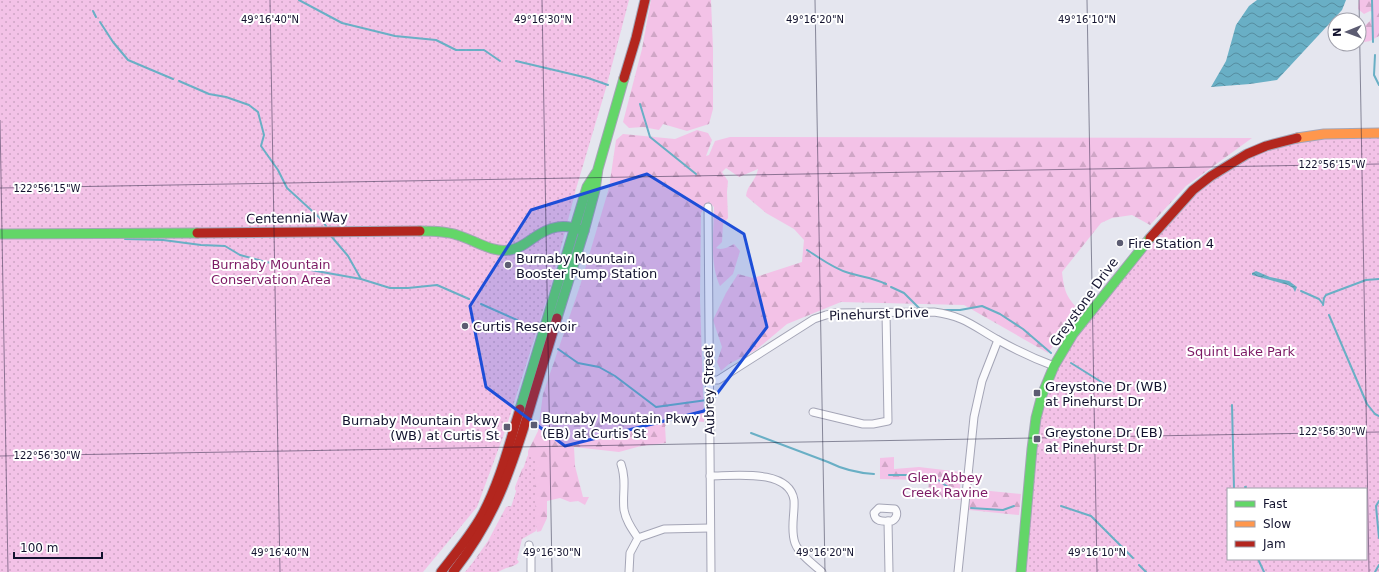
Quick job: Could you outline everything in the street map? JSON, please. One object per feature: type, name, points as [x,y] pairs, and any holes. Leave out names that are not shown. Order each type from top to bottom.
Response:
[{"type":"street","points":[[453,572],[484,528],[503,491],[519,446],[580,230],[587,187],[598,169],[636,38],[645,0]]},
{"type":"street","name":"Greystone Drive","points":[[1021,572],[1032,449],[1036,418],[1042,395],[1054,366],[1073,334],[1139,250],[1193,190],[1217,172],[1247,154],[1266,146],[1303,137],[1324,134],[1379,133]]},
{"type":"street","name":"Aubrey Street","points":[[708,207],[711,572]]},
{"type":"street","name":"Centennial Way","points":[[0,234],[430,231],[455,234],[488,248],[504,251],[523,246],[542,232],[552,228],[580,230]]},
{"type":"street","points":[[441,572],[472,531],[482,515],[498,479],[580,230]]},
{"type":"street","name":"Pinehurst Drive","points":[[709,380],[718,380],[820,316],[834,314],[934,312],[945,314],[969,322],[998,340],[1054,366]]},
{"type":"street","points":[[813,412],[868,425],[888,421],[886,313]]},
{"type":"street","points":[[958,572],[974,417],[982,381],[998,340]]},
{"type":"street","points":[[620,464],[624,474],[624,509],[628,522],[638,538]]},
{"type":"street","points":[[710,476],[765,476],[785,484],[792,493],[794,502],[793,535],[795,544],[800,551],[822,572]]},
{"type":"street","points":[[888,521],[889,572]]},
{"type":"street","points":[[629,572],[630,554],[638,538],[664,529],[710,528]]},
{"type":"street","points":[[529,545],[531,555],[531,572]]},
{"type":"highlighted area","points":[[647,174],[744,234],[767,327],[704,411],[565,446],[486,387],[470,306],[531,210]]},
{"type":"green space","name":"Burnaby Mountain Conservation Area","points":[[0,0],[629,0],[606,88],[576,189],[551,286],[504,434],[477,507],[423,572],[0,572]]},
{"type":"green space","points":[[651,0],[711,0],[713,109],[709,124],[687,131],[663,124],[659,130],[643,127],[629,128],[623,122],[642,49]]},
{"type":"green space","points":[[1359,0],[1379,0],[1379,36],[1367,42],[1367,24],[1370,21],[1373,12],[1362,12],[1358,9]]},
{"type":"green space","points":[[697,130],[708,133],[712,140],[706,156],[709,155],[715,141],[730,137],[1252,138],[1186,186],[1150,225],[1132,215],[1112,218],[1101,223],[1062,272],[1066,293],[1079,310],[1048,353],[964,305],[841,302],[787,324],[756,350],[729,364],[721,371],[717,362],[722,347],[713,320],[726,293],[738,274],[753,278],[802,262],[804,240],[794,229],[766,213],[746,196],[758,169],[739,177],[726,168],[722,172],[728,181],[728,218],[723,224],[722,242],[716,248],[723,249],[734,244],[740,251],[733,274],[720,286],[714,267],[713,257],[714,207],[709,202],[701,213],[700,298],[704,422],[683,420],[676,416],[665,426],[666,443],[641,446],[619,452],[574,447],[575,466],[583,497],[589,497],[585,505],[578,501],[570,502],[560,498],[547,501],[547,518],[541,531],[537,532],[533,516],[518,538],[516,558],[519,562],[515,565],[502,569],[466,572],[488,541],[506,507],[509,506],[515,508],[523,493],[515,490],[515,487],[522,469],[528,465],[528,451],[538,431],[543,394],[580,286],[609,188],[616,140],[623,134],[675,139]]},
{"type":"green space","name":"Squint Lake Park","points":[[1379,137],[1379,572],[1025,572],[1037,436],[1045,401],[1055,374],[1082,327],[1180,207],[1215,177],[1263,151],[1308,139]]},
{"type":"green space","points":[[531,451],[537,466],[535,486],[536,531],[522,539],[516,563],[498,572],[465,572],[488,545],[511,507],[527,457]]},
{"type":"green space","name":"Glen Abbey Creek Ravine","points":[[894,457],[894,469],[919,467],[961,472],[960,488],[1021,494],[1019,515],[969,510],[969,501],[928,496],[929,480],[880,479],[880,458]]},
{"type":"water","points":[[1257,0],[1346,0],[1340,12],[1327,12],[1327,26],[1277,80],[1211,87],[1226,61],[1236,25],[1249,6]]},
{"type":"water","points":[[1256,271],[1270,277],[1289,281],[1297,287],[1295,292],[1293,288],[1288,285],[1252,275],[1252,273]]},
{"type":"waterway","points":[[299,0],[342,23],[395,36],[436,40],[456,50],[484,50],[500,61]]},
{"type":"waterway","points":[[1372,0],[1373,42]]},
{"type":"waterway","points":[[93,11],[96,17]]},
{"type":"waterway","points":[[100,22],[113,42],[128,60],[173,79]]},
{"type":"waterway","points":[[1375,55],[1374,75],[1379,85]]},
{"type":"waterway","points":[[516,61],[588,78],[608,85]]},
{"type":"waterway","points":[[179,81],[209,94],[226,97],[249,105],[258,112],[264,135],[261,146],[278,170],[287,188],[322,220],[326,226]]},
{"type":"waterway","points":[[640,104],[650,137],[696,174]]},
{"type":"waterway","points":[[331,236],[348,256],[361,279]]},
{"type":"waterway","points":[[125,239],[163,240],[201,245],[225,246],[240,255],[266,262],[361,279],[390,288],[437,285],[469,299]]},
{"type":"waterway","points":[[807,250],[838,269],[886,284]]},
{"type":"waterway","points":[[1323,305],[1326,295],[1366,280],[1379,279]]},
{"type":"waterway","points":[[891,287],[904,293],[920,309]]},
{"type":"waterway","points":[[1301,291],[1319,299],[1323,304]]},
{"type":"waterway","points":[[481,304],[517,320],[533,332]]},
{"type":"waterway","points":[[939,310],[960,310],[982,306],[1000,314],[1023,329],[1051,353]]},
{"type":"waterway","points":[[1329,315],[1367,404],[1375,414],[1379,416]]},
{"type":"waterway","points":[[558,349],[578,363],[599,367],[615,376],[656,407],[707,400]]},
{"type":"waterway","points":[[1071,363],[1103,383],[1108,389]]},
{"type":"waterway","points":[[1232,405],[1234,488]]},
{"type":"waterway","points":[[751,433],[844,469],[874,474]]},
{"type":"waterway","points":[[889,475],[927,475],[938,480],[958,494]]},
{"type":"waterway","points":[[1379,501],[1376,506],[1379,538]]},
{"type":"waterway","points":[[971,508],[1003,510],[1014,506]]},
{"type":"waterway","points":[[1061,506],[1091,516],[1133,558]]},
{"type":"waterway","points":[[1258,560],[1264,572]]},
{"type":"waterway","points":[[1139,565],[1146,572]]},
{"type":"waterway","points":[[1375,572],[1379,565]]},
{"type":"traffic: fast","points":[[557,318],[584,231],[595,190],[598,169],[624,78]]},
{"type":"traffic: fast","points":[[520,409],[587,187],[596,173]]},
{"type":"traffic: fast","points":[[420,231],[453,234],[496,250],[513,249],[519,247],[545,231],[557,227],[570,227],[584,231]]},
{"type":"traffic: fast","points":[[0,234],[197,233]]},
{"type":"traffic: fast","points":[[1021,572],[1032,449],[1036,418],[1042,395],[1054,366],[1073,334],[1150,238]]},
{"type":"traffic: slow","points":[[1297,138],[1324,134],[1379,133]]},
{"type":"traffic: jam","points":[[624,78],[645,0]]},
{"type":"traffic: jam","points":[[1150,238],[1193,190],[1211,176],[1247,154],[1266,146],[1297,138]]},
{"type":"traffic: jam","points":[[197,233],[420,231]]},
{"type":"traffic: jam","points":[[453,572],[480,534],[499,495],[522,434],[557,318]]},
{"type":"traffic: jam","points":[[441,572],[463,544],[482,515],[504,463],[520,409]]},
{"type":"place","name":"Fire Station 4","points":[[1120,243]]},
{"type":"place","name":"Burnaby Mountain Booster Pump Station","points":[[508,265]]},
{"type":"place","name":"Curtis Reservoir","points":[[465,326]]},
{"type":"place","name":"Greystone Dr (WB) at Pinehurst Dr","points":[[1037,393]]},
{"type":"place","name":"Burnaby Mountain Pkwy (EB) at Curtis St","points":[[534,425]]},
{"type":"place","name":"Burnaby Mountain Pkwy (WB) at Curtis St","points":[[507,427]]},
{"type":"place","name":"Greystone Dr (EB) at Pinehurst Dr","points":[[1037,439]]}]
